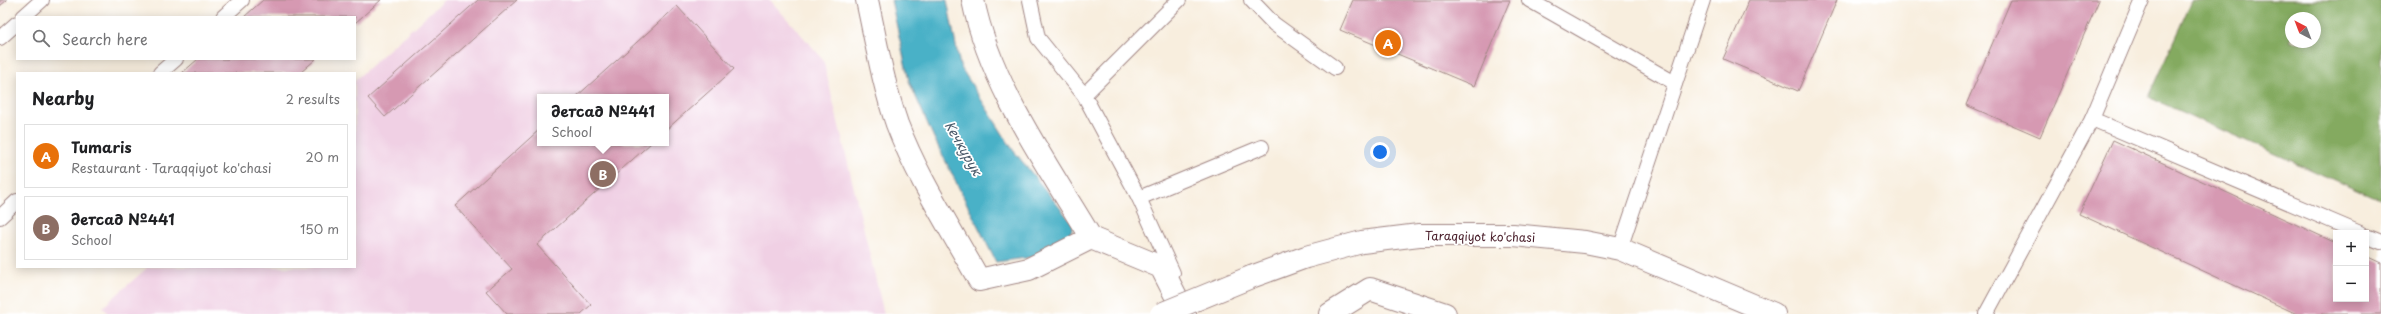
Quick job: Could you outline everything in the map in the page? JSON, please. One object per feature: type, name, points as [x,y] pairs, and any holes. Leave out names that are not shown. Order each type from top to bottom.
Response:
[{"type":"street","points":[[868,0],[882,73],[897,123],[913,161],[979,280],[1029,269],[1091,238]]},
{"type":"street","points":[[973,0],[988,56],[1013,106],[1091,238],[1161,267],[1186,309]]},
{"type":"street","name":"Taraqqiyot ko'chasi","points":[[1161,314],[1186,309],[1251,277],[1306,257],[1362,242],[1419,235],[1514,235],[1585,242],[1620,249],[1774,314]]},
{"type":"street","points":[[1330,314],[1370,289],[1446,314]]},
{"type":"lane","points":[[24,16],[42,0]]},
{"type":"lane","points":[[224,16],[242,0]]},
{"type":"lane","points":[[1030,0],[1038,38],[1084,95],[1139,198],[1186,309]]},
{"type":"lane","points":[[1084,95],[1179,0]]},
{"type":"lane","points":[[1251,0],[1274,24],[1335,68]]},
{"type":"lane","points":[[1529,0],[1675,83]]},
{"type":"lane","points":[[1620,249],[1703,0]]},
{"type":"lane","points":[[1986,314],[2092,119],[2142,0]]},
{"type":"lane","points":[[0,38],[16,24]]},
{"type":"lane","points":[[161,72],[175,60]]},
{"type":"lane","points":[[2092,119],[2353,230]]},
{"type":"lane","points":[[1139,198],[1262,147]]},
{"type":"lane","points":[[0,217],[16,202]]},
{"type":"lane","points":[[2369,237],[2381,242]]},
{"type":"shaded area","points":[[444,0],[770,0],[823,59],[884,314],[108,314],[103,307],[147,268],[356,268],[356,79]]},
{"type":"green space","points":[[2192,0],[2381,0],[2381,201],[2148,97]]},
{"type":"water","name":"Кечкурук","points":[[891,0],[947,0],[960,66],[1013,150],[1073,224],[1068,244],[1063,253],[996,262],[934,138],[909,81]]},
{"type":"building","points":[[0,0],[7,0],[0,6]]},
{"type":"building","points":[[263,0],[381,0],[356,22],[356,16],[245,16]]},
{"type":"building","points":[[478,0],[517,0],[385,117],[368,98]]},
{"type":"building","points":[[1353,0],[1510,0],[1474,86],[1340,30]]},
{"type":"building","points":[[1749,0],[1837,0],[1798,91],[1723,59]]},
{"type":"building","points":[[2011,0],[2099,0],[2040,137],[1966,105]]},
{"type":"building","points":[[677,6],[734,69],[669,127],[669,94],[579,94]]},
{"type":"building","points":[[197,60],[315,60],[301,72],[183,72]]},
{"type":"building","points":[[537,132],[537,146],[648,146],[537,245],[591,305],[581,314],[507,314],[486,291],[512,269],[455,206]]},
{"type":"building","points":[[2113,140],[2333,242],[2333,302],[2369,302],[2369,257],[2381,263],[2381,314],[2297,314],[2079,214]]},
{"type":"place","name":"Tumaris","points":[[1388,43]]},
{"type":"place","name":"детсад №441","points":[[603,174]]}]
